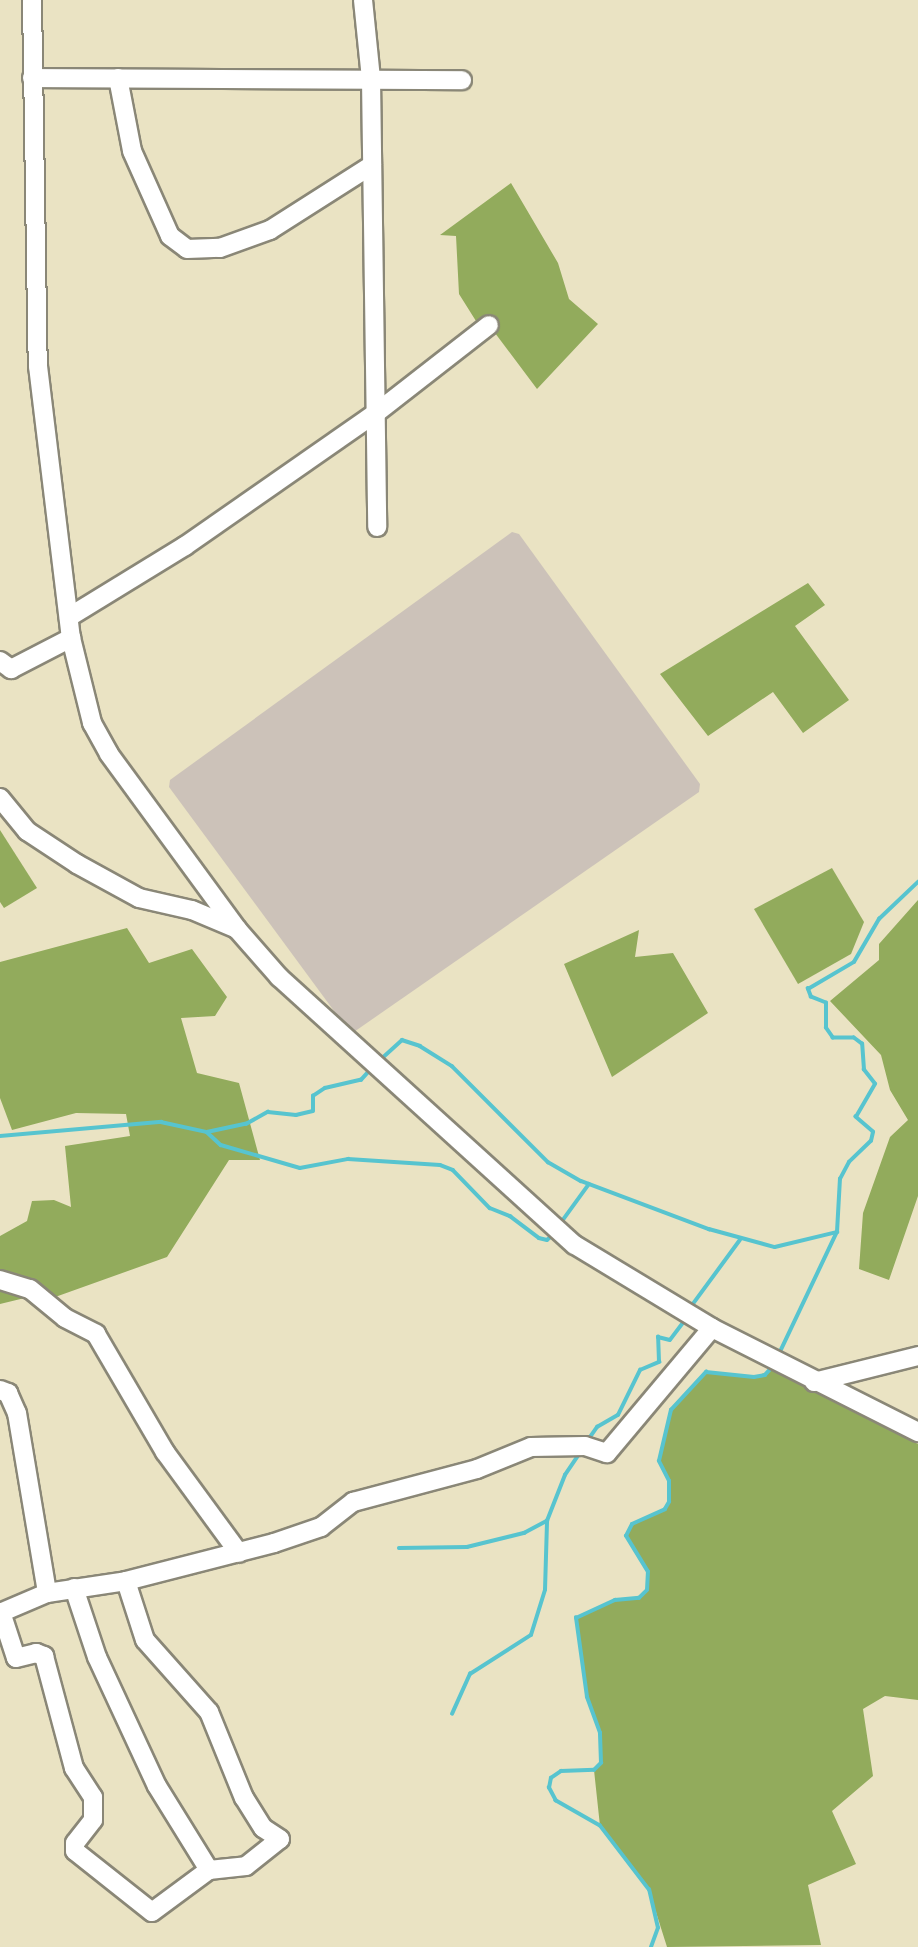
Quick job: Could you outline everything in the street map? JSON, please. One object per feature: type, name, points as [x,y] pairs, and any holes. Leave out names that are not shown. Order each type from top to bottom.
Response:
[{"type":"street","points":[[32,0],[37,366],[71,638],[92,723],[109,754],[237,929],[279,977],[575,1245],[712,1328],[779,1361],[814,1382],[918,1432]]},
{"type":"street","points":[[363,0],[370,79],[377,527]]},
{"type":"street","points":[[32,78],[462,80]]},
{"type":"street","points":[[118,78],[132,151],[170,236],[187,249],[220,248],[270,230],[372,165]]},
{"type":"street","points":[[69,617],[185,546],[376,413],[489,325]]},
{"type":"street","points":[[0,661],[10,670],[71,638]]},
{"type":"street","points":[[0,798],[27,831],[77,864],[139,898],[192,910],[237,929]]},
{"type":"street","points":[[0,1280],[30,1289],[65,1318],[96,1334],[165,1452],[239,1553]]},
{"type":"street","points":[[126,1581],[145,1640],[209,1712],[244,1798],[263,1828],[280,1839],[246,1866],[209,1870],[152,1912],[79,1857],[74,1848],[93,1821],[93,1797],[74,1768],[44,1656],[36,1653],[16,1658],[1,1612],[47,1592],[126,1581],[239,1553],[321,1527],[345,1506],[364,1498],[477,1469],[530,1447],[584,1446],[607,1453],[712,1328]]},
{"type":"street","points":[[814,1382],[918,1356]]},
{"type":"street","points":[[0,1390],[8,1393],[17,1413],[47,1592]]},
{"type":"street","points":[[74,1588],[97,1657],[158,1786],[209,1870]]},
{"type":"shaded area","points":[[512,532],[519,534],[700,784],[699,792],[351,1034],[169,787],[170,780]]},
{"type":"green space","points":[[511,183],[558,263],[569,299],[598,324],[537,389],[495,333],[493,321],[481,329],[459,294],[456,236],[440,235]]},
{"type":"green space","points":[[808,583],[825,605],[795,626],[849,700],[803,733],[773,692],[708,736],[660,674]]},
{"type":"green space","points":[[0,830],[37,888],[4,908],[0,902]]},
{"type":"green space","points":[[832,868],[864,922],[851,954],[798,984],[754,909]]},
{"type":"green space","points":[[918,900],[918,1196],[889,1280],[859,1269],[863,1213],[890,1137],[908,1120],[890,1090],[881,1055],[830,1001],[879,960],[879,944]]},
{"type":"green space","points":[[127,928],[149,963],[192,949],[227,997],[215,1016],[181,1018],[197,1073],[239,1083],[260,1160],[229,1160],[167,1257],[44,1301],[37,1295],[0,1304],[0,1236],[27,1221],[32,1201],[54,1200],[71,1207],[65,1146],[130,1136],[126,1114],[76,1113],[12,1130],[0,1098],[0,962]]},
{"type":"green space","points":[[639,930],[635,957],[673,953],[708,1013],[612,1077],[564,964]]},
{"type":"green space","points":[[772,1370],[918,1444],[918,1700],[885,1696],[863,1709],[873,1776],[832,1811],[856,1864],[808,1885],[821,1945],[667,1947],[649,1890],[600,1826],[594,1770],[600,1763],[600,1733],[587,1697],[576,1618],[615,1600],[639,1598],[647,1590],[648,1572],[626,1536],[632,1524],[665,1509],[669,1502],[669,1481],[659,1461],[671,1410],[706,1372],[754,1377]]},
{"type":"waterway","points":[[778,1356],[837,1232],[840,1179],[849,1162],[871,1141],[873,1132],[856,1117],[875,1084],[864,1070],[862,1044],[854,1038],[833,1038],[826,1028],[826,1003],[811,997],[808,989],[854,962],[879,919],[918,882]]},
{"type":"waterway","points":[[379,1061],[402,1040],[420,1046],[452,1066],[548,1162],[581,1181],[709,1229],[775,1247],[837,1232]]},
{"type":"waterway","points":[[0,1136],[161,1122],[207,1132],[246,1124],[268,1112],[296,1115],[313,1111],[313,1096],[325,1088],[361,1080],[371,1069]]},
{"type":"waterway","points":[[207,1132],[221,1145],[300,1168],[348,1159],[440,1165],[453,1170],[490,1208],[510,1216],[539,1238],[547,1240],[554,1234]]},
{"type":"waterway","points":[[560,1224],[589,1184]]},
{"type":"waterway","points":[[690,1308],[740,1240]]},
{"type":"waterway","points":[[588,1440],[597,1427],[618,1415],[640,1370],[659,1362],[658,1337],[670,1340],[686,1319]]},
{"type":"waterway","points":[[651,1947],[658,1928],[649,1890],[600,1826],[556,1801],[549,1788],[551,1778],[561,1771],[594,1770],[601,1763],[600,1733],[587,1697],[576,1618],[615,1600],[639,1598],[647,1590],[648,1572],[626,1536],[632,1524],[665,1509],[669,1502],[669,1481],[659,1461],[671,1410],[706,1372],[754,1377],[765,1375],[773,1366]]},
{"type":"waterway","points":[[399,1548],[467,1547],[524,1533],[547,1521],[565,1475],[580,1453]]},
{"type":"waterway","points":[[452,1714],[470,1674],[531,1635],[545,1590],[547,1521]]}]
